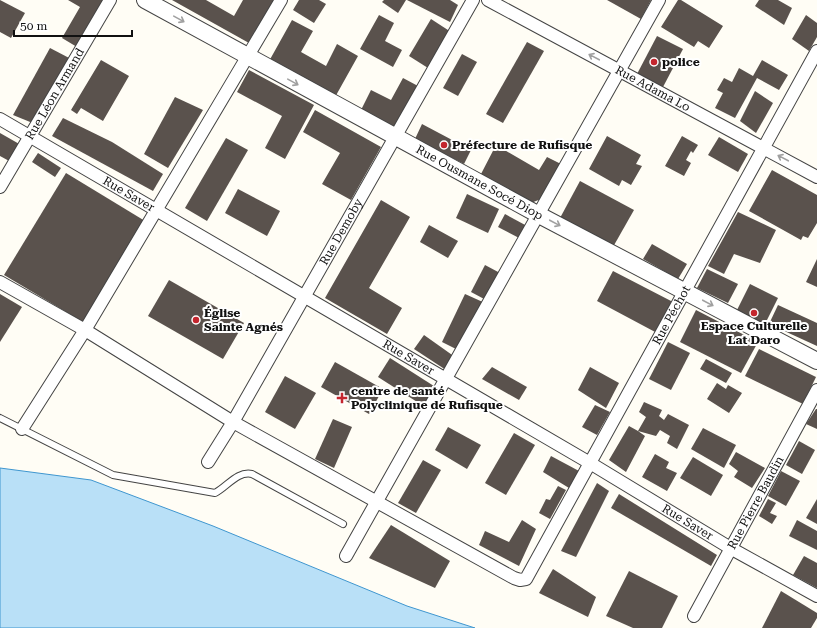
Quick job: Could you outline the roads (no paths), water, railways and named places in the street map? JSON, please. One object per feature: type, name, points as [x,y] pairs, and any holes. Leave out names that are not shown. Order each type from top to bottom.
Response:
[{"type":"street","name":"Rue Léon Armand","points":[[0,187],[110,0]]},
{"type":"street","name":"Rue Ousmane Socé Diop","points":[[145,0],[538,215],[817,361]]},
{"type":"street","points":[[22,429],[85,330],[281,0]]},
{"type":"street","name":"Rue Demoby","points":[[208,462],[233,422],[473,0]]},
{"type":"street","name":"Rue Adama Lo","points":[[488,0],[817,177]]},
{"type":"street","points":[[346,556],[659,0]]},
{"type":"street","name":"Rue Péchot","points":[[378,501],[514,578],[520,580],[526,579],[817,50]]},
{"type":"street","name":"Rue Saver","points":[[0,119],[590,463],[732,549],[817,596]]},
{"type":"street","points":[[0,282],[85,330],[233,422],[378,501]]},
{"type":"street","name":"Rue Pierre Baudin","points":[[694,616],[732,549],[817,390]]},
{"type":"lane","points":[[0,418],[112,475],[215,493],[239,474],[244,472],[252,474],[342,524]]},
{"type":"water","points":[[0,468],[91,480],[213,526],[407,606],[475,628],[0,628]]},
{"type":"place","name":"police","points":[[654,62]]},
{"type":"place","name":"Préfecture de Rufisque","points":[[444,145]]},
{"type":"place","name":"Espace Culturelle Lat Daro","points":[[754,313]]},
{"type":"place","name":"Église Sainte Agnés","points":[[196,320]]},
{"type":"place","name":"centre de santé Polyclinique de Rufisque","points":[[342,398]]}]
